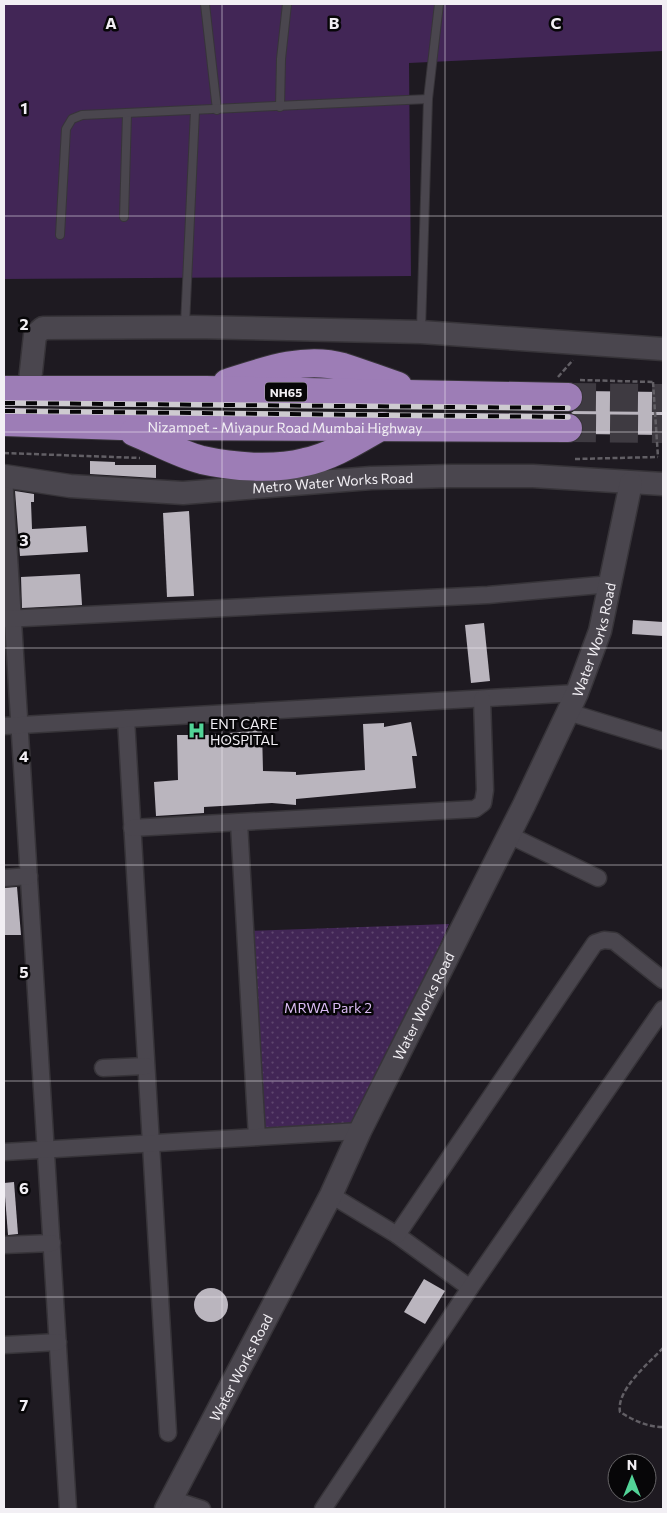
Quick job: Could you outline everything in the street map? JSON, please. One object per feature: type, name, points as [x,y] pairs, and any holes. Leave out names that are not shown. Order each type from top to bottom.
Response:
[{"type":"highway","points":[[16,390],[206,390],[277,367],[305,364],[341,367],[421,395],[570,386]]},
{"type":"highway","name":"Nizampet - Miyapur Road Mumbai Highway","points":[[4,422],[121,426],[568,428]]},
{"type":"highway","points":[[121,426],[201,460],[269,466],[305,463],[338,451],[383,426]]},
{"type":"street","points":[[16,390],[35,335],[43,328],[185,327],[421,332],[663,349]]},
{"type":"street","points":[[4,476],[12,726],[29,876],[68,1509]]},
{"type":"street","name":"Metro Water Works Road","points":[[4,476],[70,486],[183,493],[371,478],[451,476],[533,476],[631,484],[663,484]]},
{"type":"street","name":"Water Works Road","points":[[168,1504],[331,1195],[360,1132],[573,703],[600,631],[631,484]]},
{"type":"street","points":[[8,618],[488,595],[611,584]]},
{"type":"street","points":[[12,726],[482,699],[573,703],[663,741]]},
{"type":"street","points":[[132,828],[475,809],[483,803],[485,790],[482,699]]},
{"type":"street","points":[[126,719],[168,1433]]},
{"type":"street","points":[[239,823],[257,1138]]},
{"type":"street","points":[[509,835],[598,878]]},
{"type":"street","points":[[4,878],[29,876]]},
{"type":"street","points":[[397,1235],[595,943],[604,940],[614,941],[663,980]]},
{"type":"street","points":[[323,1509],[470,1288],[663,1010]]},
{"type":"street","points":[[103,1068],[146,1066]]},
{"type":"street","points":[[4,1152],[360,1132]]},
{"type":"street","points":[[331,1195],[397,1235],[470,1288]]},
{"type":"street","points":[[4,1245],[52,1242]]},
{"type":"street","points":[[4,1346],[58,1342]]},
{"type":"street","points":[[168,1504],[202,1509]]},
{"type":"lane","points":[[205,4],[217,110]]},
{"type":"lane","points":[[280,106],[281,59],[287,4]]},
{"type":"lane","points":[[421,332],[428,99],[439,4]]},
{"type":"lane","points":[[60,234],[68,123],[82,115],[428,99]]},
{"type":"lane","points":[[185,327],[195,111]]},
{"type":"lane","points":[[124,217],[127,114]]},
{"type":"path","points":[[572,460],[658,457],[653,382],[570,386],[556,380],[587,344]]},
{"type":"path","points":[[663,1348],[623,1392],[618,1402],[620,1412],[634,1420],[653,1427],[663,1427]]},
{"type":"green space","points":[[4,4],[663,4],[663,51],[409,63],[411,276],[4,279]]},
{"type":"green space","name":"MRWA Park 2","points":[[449,924],[361,1128],[257,1128],[245,931]]},
{"type":"building","points":[[582,391],[663,392],[663,435],[582,434],[582,421],[571,413],[582,405]]},
{"type":"building","points":[[90,461],[115,462],[115,465],[156,465],[156,478],[90,474]]},
{"type":"building","points":[[15,491],[34,494],[34,502],[31,502],[32,529],[86,526],[88,552],[20,556]]},
{"type":"building","points":[[189,511],[194,596],[167,597],[163,513]]},
{"type":"building","points":[[80,574],[82,605],[22,608],[21,577]]},
{"type":"building","points":[[633,620],[663,622],[663,636],[632,634]]},
{"type":"building","points":[[484,623],[490,681],[471,683],[465,625]]},
{"type":"building","points":[[411,722],[417,756],[412,756],[416,788],[296,799],[296,805],[272,803],[204,807],[204,813],[156,816],[154,782],[178,780],[177,735],[207,735],[262,730],[263,771],[296,772],[296,775],[365,770],[363,724],[384,723],[384,727]]},
{"type":"building","points":[[17,887],[21,935],[4,935],[4,888]]},
{"type":"building","points":[[14,1182],[18,1234],[8,1235],[4,1183]]},
{"type":"building","points":[[424,1279],[445,1291],[425,1324],[404,1312]]},
{"type":"building","points":[[211,1288],[218,1289],[223,1293],[227,1298],[227,1312],[223,1317],[218,1321],[211,1322],[204,1321],[199,1317],[195,1312],[194,1305],[195,1298],[199,1293],[204,1289]]},
{"type":"tunnel","points":[[568,397],[663,398]]},
{"type":"tunnel","points":[[568,428],[663,429]]},
{"type":"railway","points":[[4,403],[568,408]]},
{"type":"railway","points":[[4,411],[568,417]]},
{"type":"place","name":"ENT CARE HOSPITAL","points":[[196,731]]}]
